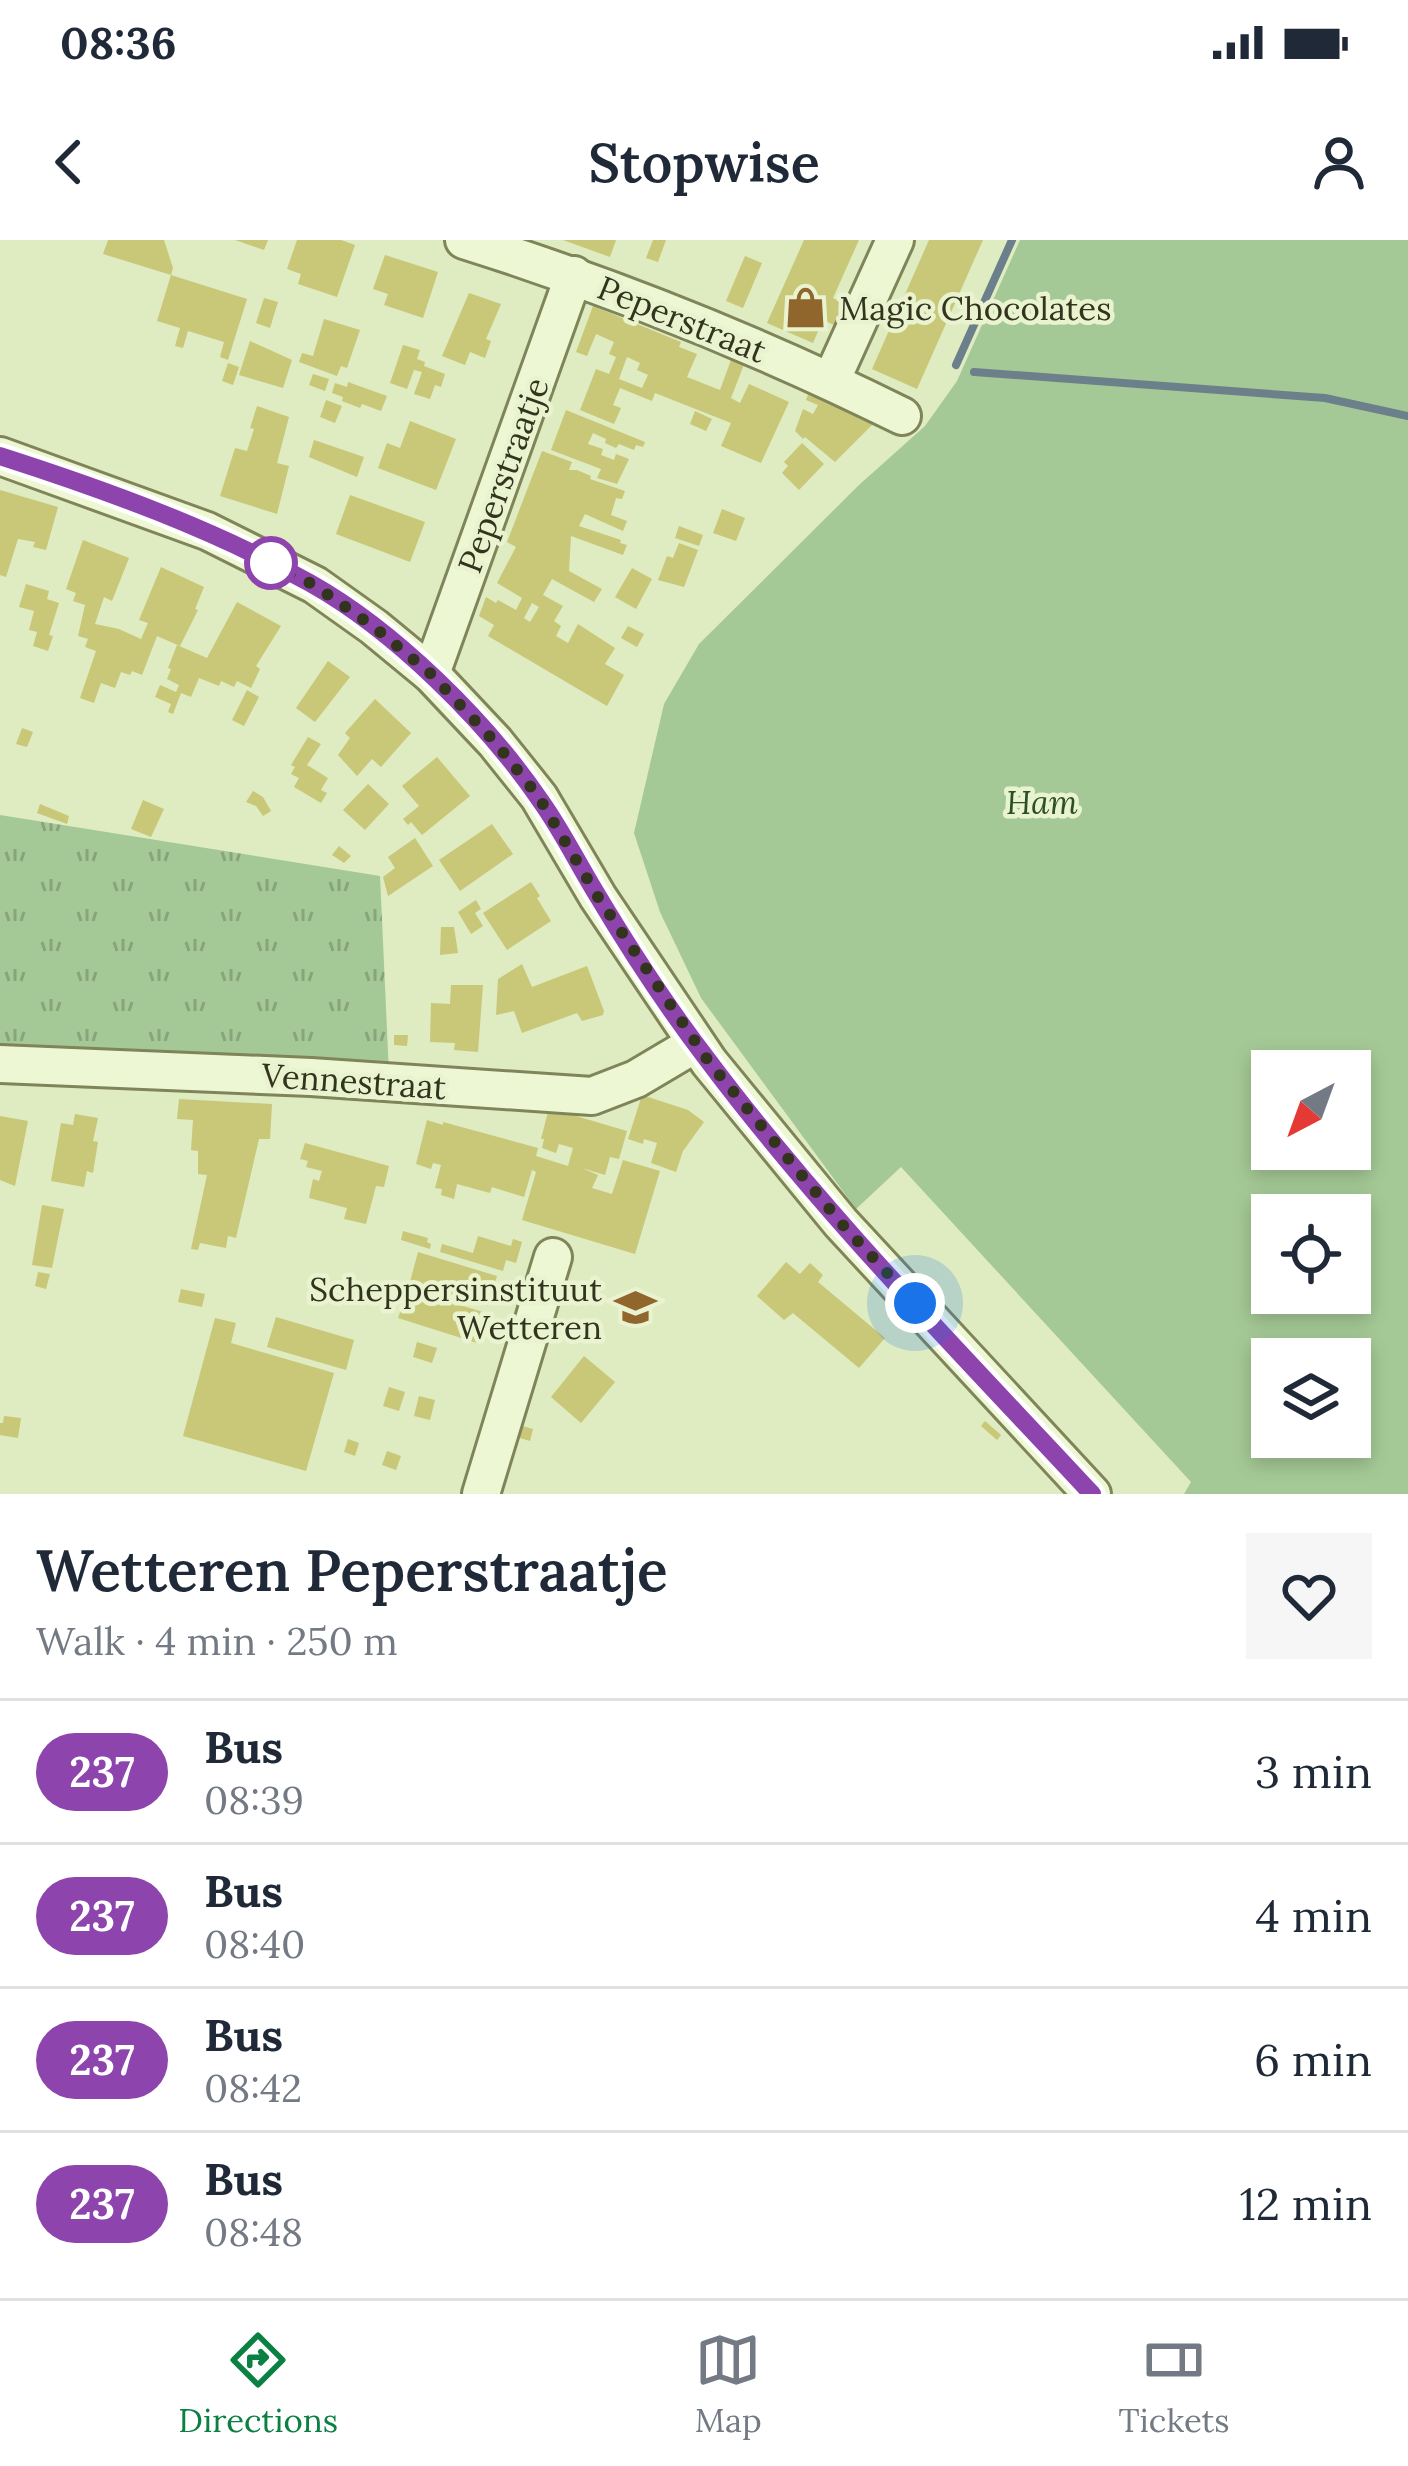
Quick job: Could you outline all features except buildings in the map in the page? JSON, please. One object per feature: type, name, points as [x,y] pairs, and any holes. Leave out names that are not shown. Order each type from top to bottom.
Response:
[{"type":"street","name":"Peperstraat","points":[[464,240],[574,275],[831,381],[902,416]]},
{"type":"street","points":[[831,381],[896,240]]},
{"type":"street","name":"Peperstraatje","points":[[431,674],[574,275]]},
{"type":"street","points":[[0,456],[207,531],[243,549],[314,585],[431,674],[538,796],[695,1043],[841,1223],[1092,1494]]},
{"type":"street","name":"Vennestraat","points":[[0,1064],[311,1077],[592,1096],[636,1078],[695,1043]]},
{"type":"street","points":[[481,1494],[553,1256]]},
{"type":"green space","name":"Ham","points":[[1020,240],[1408,240],[1408,1494],[1184,1494],[1191,1482],[901,1167],[856,1209],[701,998],[660,912],[634,833],[664,704],[699,644],[925,426],[957,381]]},
{"type":"green space","points":[[0,815],[380,876],[389,1074],[0,1054]]},
{"type":"waterway","points":[[956,365],[1012,240]]},
{"type":"waterway","points":[[974,372],[1325,398],[1408,416]]},
{"type":"bus line","name":"237","points":[[0,456],[207,531],[243,549],[314,585],[431,674],[538,796],[598,897],[709,1062],[841,1223],[1092,1494]]},
{"type":"place","name":"Magic Chocolates","points":[[805,308]]},
{"type":"place","name":"Scheppersinstituut Wetteren","points":[[636,1308]]},
{"type":"route","points":[[271,563],[314,585],[374,627],[431,674],[495,742],[538,796],[598,897],[709,1062],[841,1223],[915,1303]]}]
